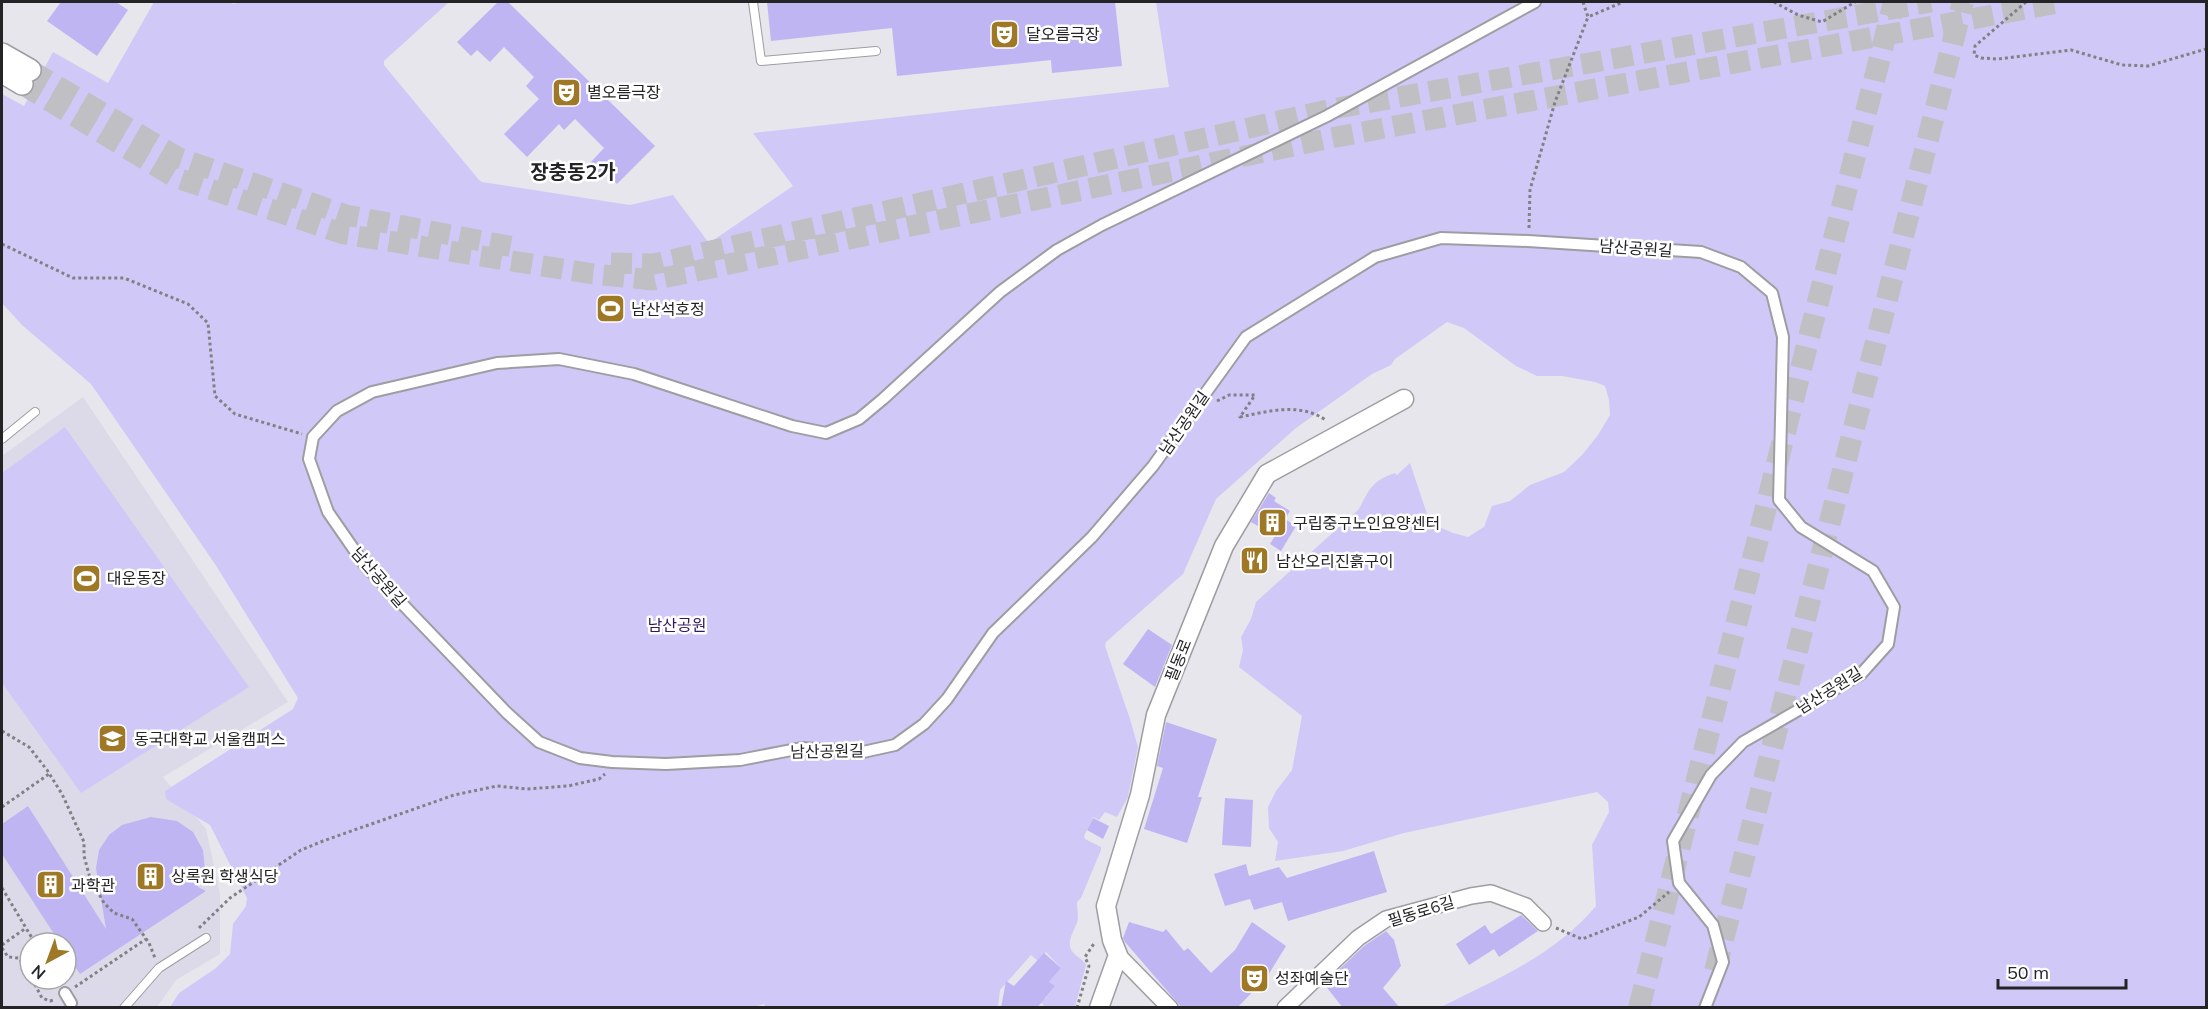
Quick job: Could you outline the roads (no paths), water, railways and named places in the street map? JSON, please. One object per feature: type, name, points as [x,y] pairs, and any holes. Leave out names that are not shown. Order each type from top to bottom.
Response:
[{"type":"main road","points":[[2,54],[26,77],[2,72]]},
{"type":"street","name":"남산공원길","points":[[1535,2],[1328,116],[1102,225],[1057,250],[1000,292],[859,419],[826,433],[792,426],[634,374],[559,359],[497,363],[372,392],[337,411],[313,437],[309,459],[328,512],[363,564],[507,713],[539,742],[580,758],[666,764],[740,760],[802,748],[863,752],[895,745],[924,724],[947,699],[993,633],[1092,537],[1153,466],[1246,337],[1375,257],[1441,238],[1701,252],[1741,267],[1772,294],[1783,337],[1779,500],[1801,527],[1873,571],[1894,607],[1888,644],[1861,674],[1743,742],[1711,775],[1673,841],[1680,883],[1713,925],[1723,962],[1705,1008]]},
{"type":"street","name":"필동로","points":[[1118,955],[1112,940],[1106,906],[1140,795],[1156,715],[1224,546],[1267,474],[1404,399]]},
{"type":"street","name":"필동로6길","points":[[1285,1008],[1358,938],[1386,919],[1471,896],[1491,893],[1526,906],[1543,922]]},
{"type":"street","points":[[1100,1008],[1118,955],[1170,1008]]},
{"type":"lane","points":[[753,2],[761,61],[876,51]]},
{"type":"lane","points":[[2,439],[35,412]]},
{"type":"lane","points":[[124,1008],[159,968],[206,938]]},
{"type":"tunnel","points":[[1639,1008],[1894,2]]},
{"type":"tunnel","points":[[611,263],[654,264],[1332,109],[1931,2]]},
{"type":"tunnel","points":[[1715,971],[1963,2]]},
{"type":"tunnel","points":[[22,84],[174,177],[344,234],[593,274],[653,280],[1331,138],[2063,2]]},
{"type":"tunnel","points":[[30,70],[179,158],[346,215],[519,248]]},
{"type":"place","name":"달오름극장","points":[[1005,34]]},
{"type":"place","name":"별오름극장","points":[[566,92]]},
{"type":"place","name":"남산석호정","points":[[610,309]]},
{"type":"place","name":"구립중구노인요양센터","points":[[1272,523]]},
{"type":"place","name":"남산오리진흙구이","points":[[1255,561]]},
{"type":"place","name":"대운동장","points":[[86,578]]},
{"type":"place","name":"동국대학교 서울캠퍼스","points":[[113,739]]},
{"type":"place","name":"상록원 학생식당","points":[[150,876]]},
{"type":"place","name":"과학관","points":[[50,885]]},
{"type":"place","name":"성좌예술단","points":[[1254,978]]},
{"type":"district","name":"장충동2가","points":[[573,171]]},
{"type":"park label","name":"남산공원","points":[[677,625]]}]
